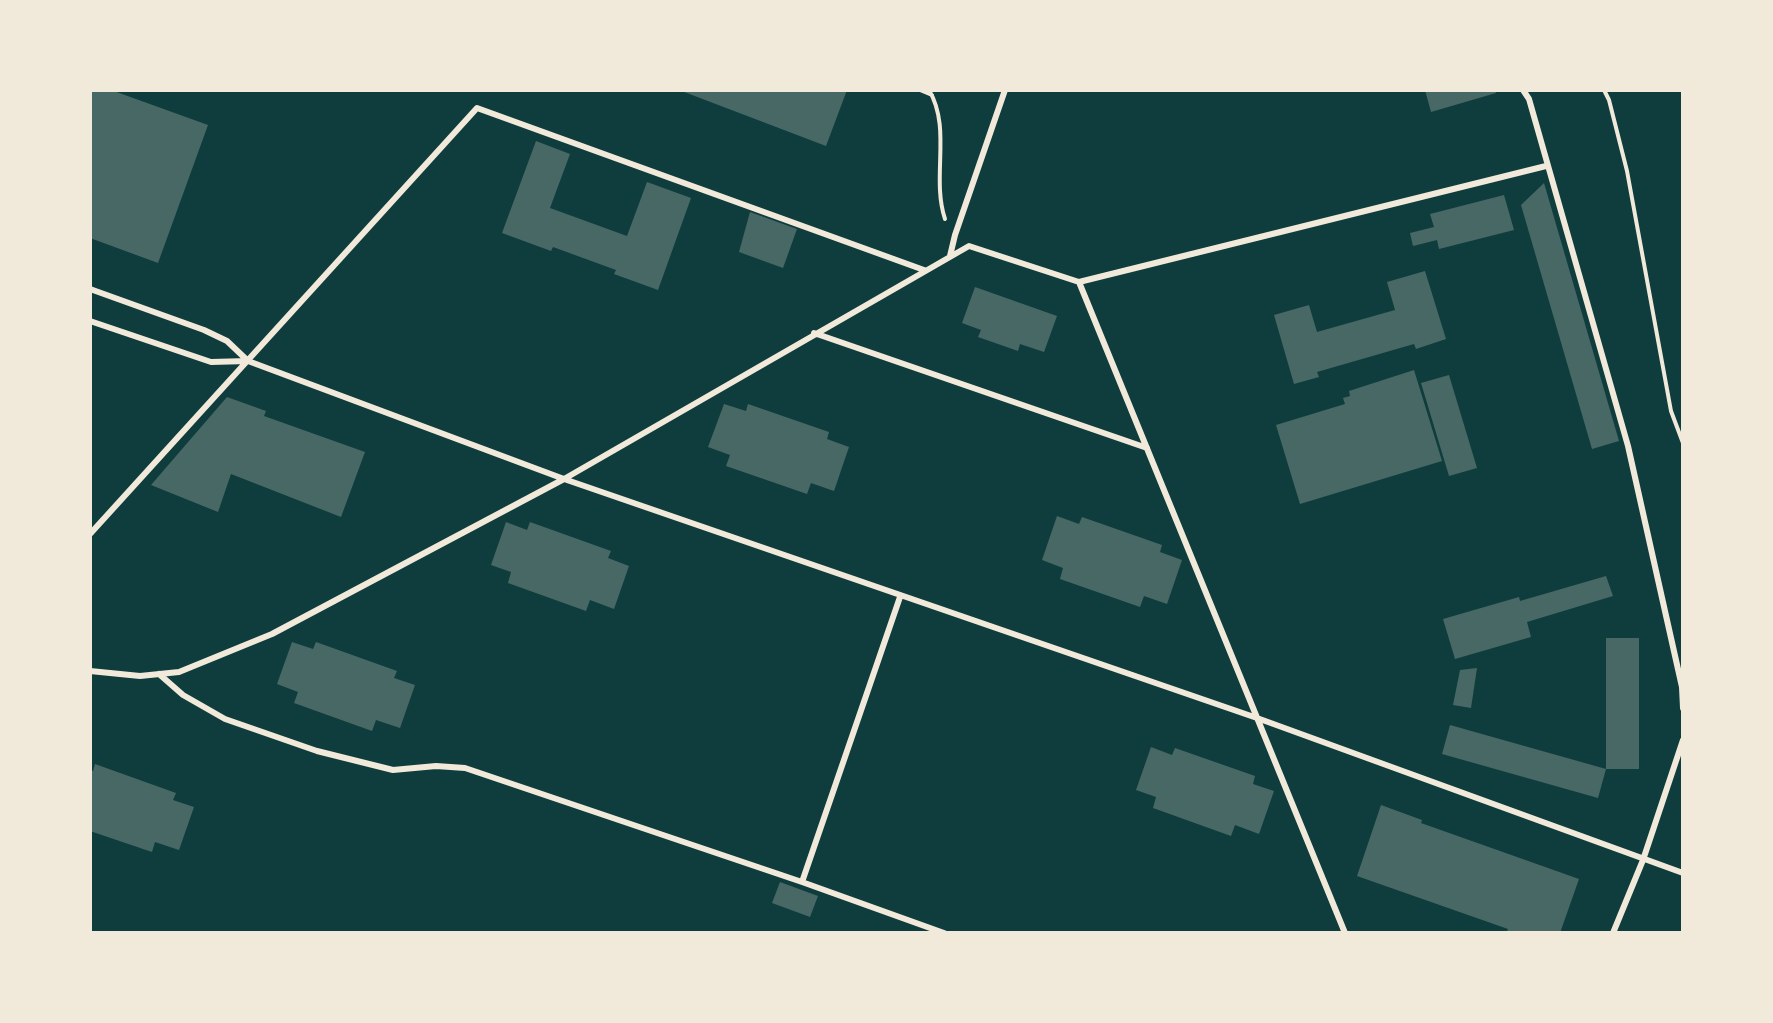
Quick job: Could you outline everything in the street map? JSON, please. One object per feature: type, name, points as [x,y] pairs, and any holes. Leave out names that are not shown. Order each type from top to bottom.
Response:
[{"type":"lane","points":[[950,256],[1005,90]]},
{"type":"lane","points":[[1523,90],[1529,99],[1628,446],[1682,687],[1683,708]]},
{"type":"lane","points":[[90,534],[477,108],[924,270]]},
{"type":"lane","points":[[90,671],[140,676],[179,672],[272,634],[564,479],[969,246],[1079,282],[1546,166]]},
{"type":"lane","points":[[1079,282],[1345,933]]},
{"type":"lane","points":[[90,289],[204,330],[227,341],[248,361]]},
{"type":"lane","points":[[90,321],[211,362],[248,361],[564,479],[1257,718],[1683,873]]},
{"type":"lane","points":[[814,333],[1147,448]]},
{"type":"lane","points":[[802,882],[900,597]]},
{"type":"lane","points":[[159,674],[183,695],[225,719],[317,751],[393,770],[436,766],[465,768],[944,933]]},
{"type":"lane","points":[[1613,933],[1643,860],[1683,740]]},
{"type":"path","points":[[920,90],[930,92],[941,121],[938,173],[944,217],[955,235]]},
{"type":"path","points":[[1604,90],[1627,171],[1671,411],[1683,443]]},
{"type":"building","points":[[90,90],[111,90],[208,125],[158,263],[90,238]]},
{"type":"building","points":[[679,90],[847,90],[826,146]]},
{"type":"building","points":[[1425,90],[1495,90],[1496,93],[1431,112]]},
{"type":"building","points":[[536,141],[570,154],[550,208],[627,236],[647,182],[691,198],[658,290],[614,274],[616,270],[553,247],[551,251],[502,233]]},
{"type":"building","points":[[1544,183],[1619,441],[1592,449],[1521,205]]},
{"type":"building","points":[[1504,195],[1514,230],[1439,249],[1437,240],[1413,246],[1410,233],[1434,227],[1430,214]]},
{"type":"building","points":[[750,212],[797,229],[783,268],[739,252]]},
{"type":"building","points":[[1425,271],[1446,339],[1416,349],[1414,344],[1317,372],[1319,377],[1294,384],[1274,315],[1309,305],[1317,332],[1395,310],[1387,282]]},
{"type":"building","points":[[975,287],[1057,316],[1044,352],[1020,344],[1018,351],[978,337],[981,330],[962,323]]},
{"type":"building","points":[[1414,370],[1442,461],[1300,504],[1276,425],[1345,404],[1343,398],[1350,396],[1349,391]]},
{"type":"building","points":[[1449,375],[1477,468],[1449,476],[1421,383]]},
{"type":"building","points":[[227,397],[266,411],[264,416],[365,452],[341,517],[231,474],[218,512],[151,485]]},
{"type":"building","points":[[724,404],[746,411],[748,404],[829,432],[827,439],[849,447],[834,491],[811,483],[807,494],[726,466],[730,455],[708,447]]},
{"type":"building","points":[[1057,516],[1079,524],[1082,517],[1162,545],[1160,552],[1182,560],[1167,604],[1144,596],[1140,607],[1060,579],[1063,568],[1042,560]]},
{"type":"building","points":[[506,522],[527,530],[530,522],[611,551],[608,558],[629,566],[614,609],[590,600],[586,611],[508,583],[511,572],[491,565]]},
{"type":"building","points":[[1606,576],[1613,596],[1527,622],[1531,637],[1455,659],[1443,619]]},
{"type":"building","points":[[1606,638],[1639,638],[1639,769],[1606,769]]},
{"type":"building","points":[[292,642],[313,649],[316,642],[397,671],[394,678],[415,685],[400,728],[376,720],[372,731],[294,703],[298,692],[277,684]]},
{"type":"building","points":[[1477,668],[1471,708],[1453,705],[1460,670]]},
{"type":"building","points":[[1450,725],[1606,769],[1598,798],[1442,754]]},
{"type":"building","points":[[1151,747],[1172,755],[1175,748],[1255,776],[1253,784],[1274,791],[1259,834],[1235,825],[1231,836],[1153,808],[1156,797],[1136,790]]},
{"type":"building","points":[[95,764],[176,793],[173,800],[194,807],[179,850],[155,842],[152,852],[90,831],[90,770],[93,771]]},
{"type":"building","points":[[1381,805],[1422,820],[1421,823],[1579,879],[1560,933],[1506,933],[1508,929],[1357,876]]},
{"type":"building","points":[[780,882],[818,896],[810,917],[772,903]]}]
